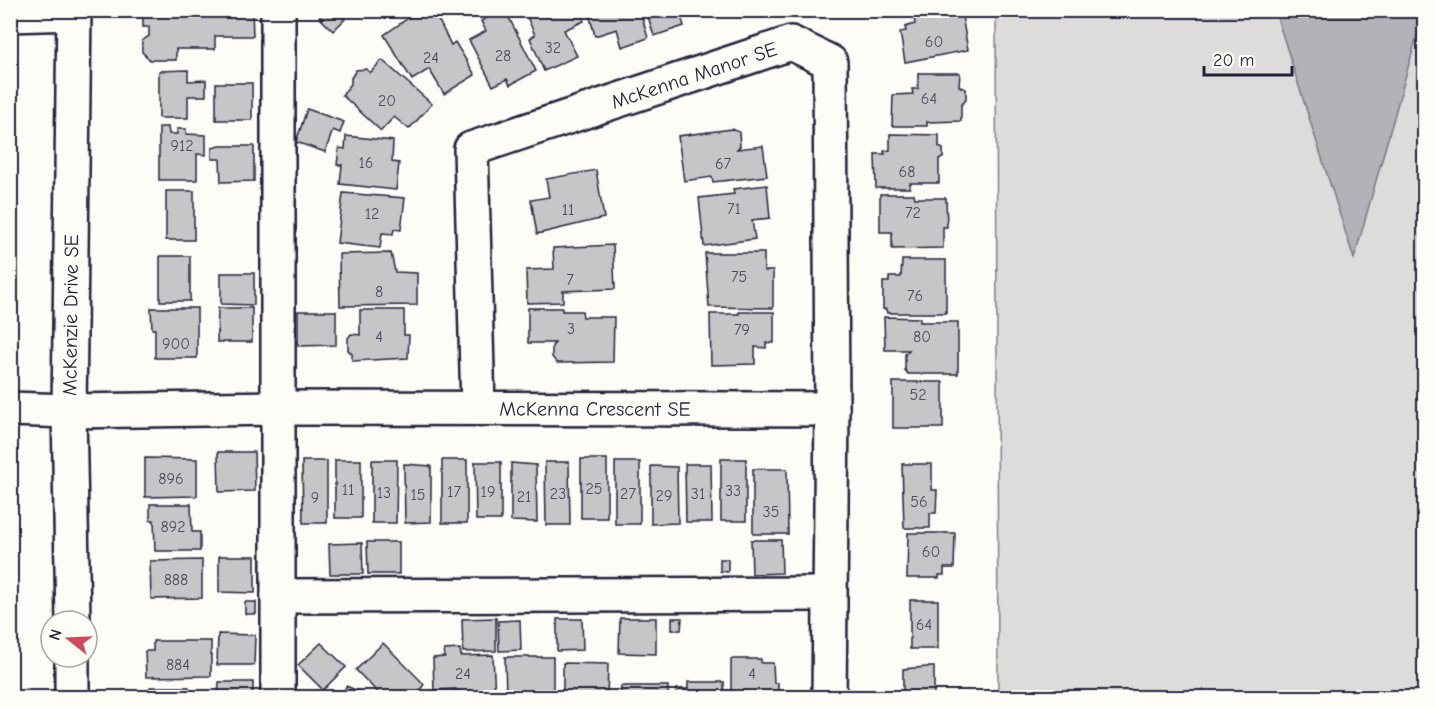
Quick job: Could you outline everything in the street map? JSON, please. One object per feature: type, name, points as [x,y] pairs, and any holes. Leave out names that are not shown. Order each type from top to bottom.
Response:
[{"type":"street","points":[[278,10],[278,698]]},
{"type":"street","points":[[10,15],[74,12]]},
{"type":"street","name":"McKenzie Drive SE","points":[[73,609],[69,411],[74,12]]},
{"type":"street","name":"McKenna Manor SE","points":[[478,408],[471,149],[791,43],[830,62],[832,409]]},
{"type":"street","name":"McKenna Crescent SE","points":[[10,409],[69,411],[278,408],[832,409]]},
{"type":"street","points":[[829,698],[832,409]]},
{"type":"street","points":[[278,596],[830,594]]},
{"type":"street","points":[[72,669],[72,698]]},
{"type":"shaded area","points":[[996,11],[1424,11],[1424,697],[998,697]]},
{"type":"shaded area","points":[[1275,11],[1424,11],[1354,259]]},
{"type":"building","points":[[143,10],[252,10],[253,36],[215,36],[215,49],[176,49],[176,60],[150,60],[142,52],[142,41],[149,36],[149,27],[143,27]]},
{"type":"building","points":[[326,10],[336,10],[345,19],[333,31],[319,17]]},
{"type":"building","points":[[429,10],[440,23],[451,45],[455,42],[475,75],[444,94],[429,69],[412,80],[384,35],[414,14],[415,17]]},
{"type":"building","points":[[505,10],[536,71],[510,85],[507,79],[493,86],[469,40],[486,31],[481,21]]},
{"type":"building","points":[[524,10],[580,10],[584,21],[564,30],[577,56],[544,71],[530,38],[535,35]]},
{"type":"building","points":[[588,10],[640,10],[648,38],[622,47],[617,29],[595,36]]},
{"type":"building","points":[[646,10],[679,10],[684,26],[654,36]]},
{"type":"building","points":[[913,10],[961,10],[968,50],[905,62],[900,32],[906,31],[905,27],[915,24]]},
{"type":"building","points":[[382,60],[432,104],[409,129],[394,117],[381,131],[342,95],[351,84],[351,78],[356,70],[366,69],[370,73]]},
{"type":"building","points":[[188,70],[188,81],[206,80],[206,96],[188,96],[188,118],[159,118],[159,71]]},
{"type":"building","points":[[918,73],[960,73],[959,86],[966,89],[966,100],[961,105],[961,121],[927,122],[927,126],[892,126],[893,95],[913,94],[912,89],[918,89]]},
{"type":"building","points":[[216,83],[252,83],[252,120],[216,120]]},
{"type":"building","points":[[307,109],[344,122],[340,133],[333,130],[325,152],[296,142]]},
{"type":"building","points":[[159,127],[168,127],[169,134],[177,134],[177,129],[186,129],[186,134],[206,135],[206,155],[197,154],[197,180],[159,180]]},
{"type":"building","points":[[732,129],[739,132],[740,146],[737,149],[763,146],[767,176],[713,182],[712,177],[684,181],[678,136]]},
{"type":"building","points":[[890,134],[939,135],[939,147],[943,149],[943,158],[939,159],[939,183],[910,183],[910,188],[876,188],[875,154],[885,154],[884,151],[890,150]]},
{"type":"building","points":[[346,136],[393,141],[392,162],[399,163],[396,190],[340,184],[342,165],[337,165],[339,148],[345,149]]},
{"type":"building","points":[[254,146],[254,181],[221,182],[220,159],[212,159],[212,148]]},
{"type":"building","points":[[596,170],[604,218],[537,234],[531,200],[549,197],[546,179]]},
{"type":"building","points":[[767,185],[770,218],[752,220],[755,239],[704,246],[699,198],[734,194],[733,189]]},
{"type":"building","points":[[166,191],[194,191],[194,240],[166,240]]},
{"type":"building","points":[[343,193],[405,198],[401,230],[394,229],[393,234],[382,233],[380,248],[337,243]]},
{"type":"building","points":[[880,194],[914,194],[915,198],[946,198],[947,227],[943,227],[943,248],[892,249],[892,232],[880,232]]},
{"type":"building","points":[[613,245],[615,289],[563,291],[563,302],[527,303],[526,270],[554,269],[553,248]]},
{"type":"building","points":[[391,253],[395,272],[417,273],[417,305],[340,306],[339,254]]},
{"type":"building","points":[[705,253],[764,253],[764,271],[773,271],[773,308],[709,307]]},
{"type":"building","points":[[160,256],[190,256],[190,301],[160,301]]},
{"type":"building","points":[[902,260],[946,260],[946,313],[887,313],[886,309],[883,309],[883,282],[889,282],[889,277],[901,277]]},
{"type":"building","points":[[221,273],[254,273],[254,305],[221,304]]},
{"type":"building","points":[[151,308],[197,308],[197,358],[155,358],[155,329],[152,329]]},
{"type":"building","points":[[218,308],[252,308],[252,342],[217,342]]},
{"type":"building","points":[[528,308],[562,308],[562,311],[582,311],[583,317],[614,317],[613,362],[557,363],[552,357],[552,346],[555,343],[528,343]]},
{"type":"building","points":[[360,310],[404,310],[404,335],[409,335],[408,358],[352,361],[352,354],[348,350],[348,338],[351,334],[360,335]]},
{"type":"building","points":[[298,311],[336,311],[336,345],[298,346]]},
{"type":"building","points":[[739,312],[774,312],[774,343],[766,343],[766,348],[755,347],[755,364],[711,365],[710,314],[739,314]]},
{"type":"building","points":[[884,317],[920,318],[920,322],[958,322],[958,374],[908,374],[905,370],[905,354],[909,350],[885,350]]},
{"type":"building","points":[[893,382],[943,382],[943,428],[893,428]]},
{"type":"building","points":[[218,452],[254,452],[255,491],[219,492]]},
{"type":"building","points":[[145,458],[197,459],[197,496],[145,497]]},
{"type":"building","points":[[581,459],[607,459],[607,518],[581,518]]},
{"type":"building","points":[[721,459],[746,459],[746,521],[721,521]]},
{"type":"building","points":[[335,460],[361,460],[361,518],[335,518]]},
{"type":"building","points":[[372,460],[397,460],[396,523],[372,523]]},
{"type":"building","points":[[442,460],[467,460],[467,523],[442,523]]},
{"type":"building","points":[[302,461],[327,461],[327,523],[303,523]]},
{"type":"building","points":[[475,462],[501,462],[501,520],[476,520]]},
{"type":"building","points":[[545,462],[569,462],[570,525],[546,525]]},
{"type":"building","points":[[615,462],[640,462],[640,524],[615,524]]},
{"type":"building","points":[[511,463],[536,465],[537,522],[511,521]]},
{"type":"building","points":[[404,464],[431,466],[431,522],[405,523]]},
{"type":"building","points":[[685,464],[711,464],[712,522],[686,522]]},
{"type":"building","points":[[902,464],[932,464],[932,490],[937,490],[936,513],[930,513],[930,528],[904,528]]},
{"type":"building","points":[[651,466],[677,467],[678,523],[651,524]]},
{"type":"building","points":[[753,469],[787,469],[788,534],[753,534]]},
{"type":"building","points":[[150,504],[191,504],[192,532],[200,532],[200,551],[155,551],[154,520],[150,520]]},
{"type":"building","points":[[908,533],[955,533],[954,568],[944,568],[944,575],[939,575],[939,578],[907,578]]},
{"type":"building","points":[[751,540],[781,540],[782,573],[752,574]]},
{"type":"building","points":[[367,542],[399,542],[399,574],[368,574]]},
{"type":"building","points":[[362,543],[363,574],[330,574],[329,544]]},
{"type":"building","points":[[219,556],[255,556],[255,593],[219,592]]},
{"type":"building","points":[[720,559],[728,559],[728,572],[720,571]]},
{"type":"building","points":[[202,560],[202,598],[151,599],[150,561]]},
{"type":"building","points":[[910,600],[938,600],[938,649],[910,649]]},
{"type":"building","points":[[245,602],[256,602],[256,614],[245,614]]},
{"type":"building","points":[[496,618],[496,651],[463,652],[462,619]]},
{"type":"building","points":[[620,618],[656,618],[656,654],[619,653]]},
{"type":"building","points":[[672,618],[682,618],[681,630],[672,630]]},
{"type":"building","points":[[557,619],[582,619],[583,650],[557,651]]},
{"type":"building","points":[[520,620],[521,650],[499,651],[498,621]]},
{"type":"building","points":[[218,634],[255,635],[254,665],[217,665]]},
{"type":"building","points":[[153,641],[211,641],[211,676],[146,677],[145,651],[153,651]]},
{"type":"building","points":[[321,643],[346,667],[323,690],[298,665]]},
{"type":"building","points":[[383,643],[424,684],[415,698],[383,698],[356,670]]},
{"type":"building","points":[[460,649],[461,656],[493,655],[495,698],[456,698],[456,689],[434,690],[433,658],[445,657],[444,650]]},
{"type":"building","points":[[505,657],[553,657],[553,698],[506,698]]},
{"type":"building","points":[[731,659],[761,659],[761,663],[773,663],[774,683],[778,683],[778,698],[731,698]]},
{"type":"building","points":[[563,663],[608,664],[607,698],[563,698]]},
{"type":"building","points":[[934,667],[934,698],[903,698],[903,669]]},
{"type":"building","points":[[219,682],[253,682],[253,698],[218,698]]},
{"type":"building","points":[[688,682],[724,682],[724,698],[676,698],[676,689],[688,689]]},
{"type":"building","points":[[346,686],[370,696],[370,698],[342,698]]},
{"type":"building","points":[[621,686],[668,686],[668,698],[621,698]]},
{"type":"building","points":[[150,687],[189,687],[189,698],[150,698]]}]
